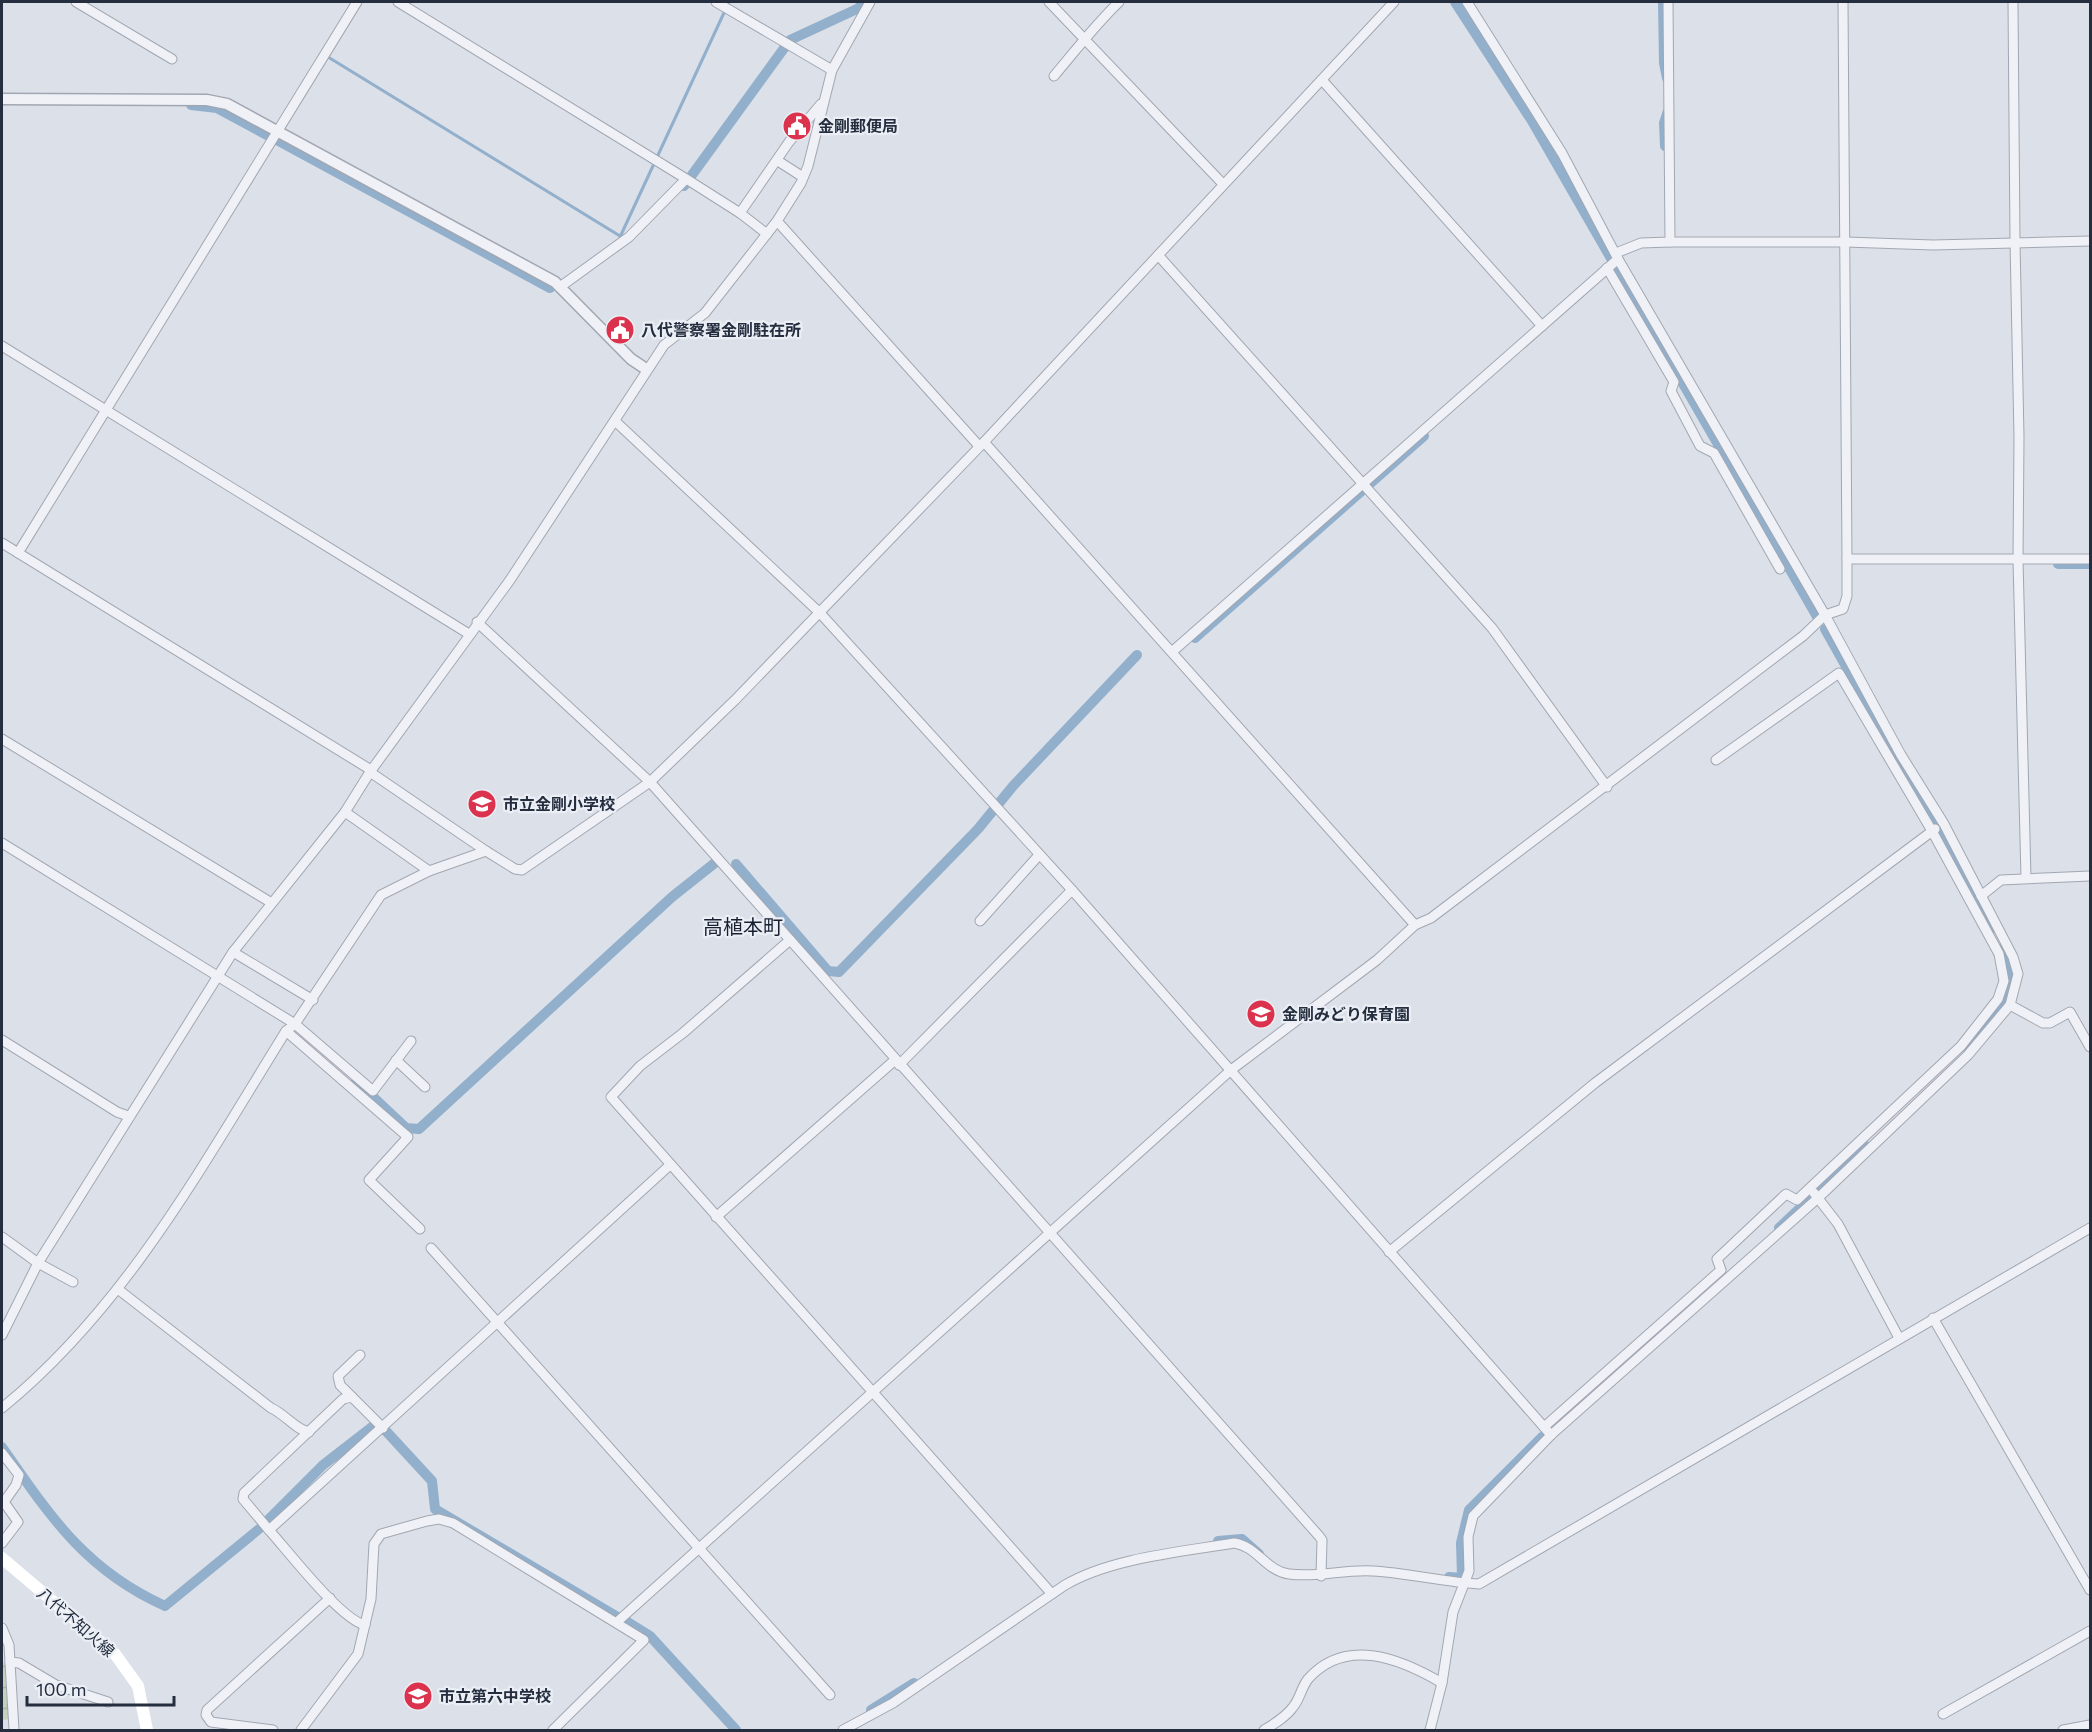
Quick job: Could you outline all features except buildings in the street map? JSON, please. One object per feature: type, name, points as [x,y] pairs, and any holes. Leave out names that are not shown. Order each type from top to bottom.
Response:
[{"type":"main road","name":"八代不知火線","points":[[2,1558],[115,1654],[138,1686],[147,1731]]},
{"type":"street","points":[[76,2],[172,59]]},
{"type":"street","points":[[18,553],[357,2]]},
{"type":"street","points":[[398,2],[689,180],[740,213],[767,234]]},
{"type":"street","points":[[716,2],[832,70]]},
{"type":"street","points":[[2,1335],[38,1263],[217,974],[270,902],[345,812],[370,771],[437,683],[469,633],[510,580],[615,421],[646,369],[664,345],[705,313],[777,221],[803,177],[832,70],[870,2]]},
{"type":"street","points":[[1049,2],[1223,184]]},
{"type":"street","points":[[1053,76],[1079,47],[1083,38],[1119,2]]},
{"type":"street","points":[[2,543],[370,771],[515,869],[530,867],[650,782],[820,613],[1394,2]]},
{"type":"street","points":[[1467,2],[1541,117],[1617,256],[1825,615],[1901,754],[1944,824],[2013,957],[2018,974],[2010,1005],[1968,1056],[1548,1431]]},
{"type":"street","points":[[1668,2],[1670,242]]},
{"type":"street","points":[[617,1622],[1231,1070],[1377,960],[1415,925],[1431,918],[1607,787],[1803,636],[1825,615],[1844,609],[1847,596],[1847,559],[1843,2]]},
{"type":"street","points":[[2013,2],[2019,437],[2018,560],[2026,878]]},
{"type":"street","points":[[1322,80],[1542,326]]},
{"type":"street","points":[[2,99],[207,100],[227,104],[560,287],[631,359],[646,369]]},
{"type":"street","points":[[740,213],[789,142],[822,102]]},
{"type":"street","points":[[778,161],[803,177]]},
{"type":"street","points":[[560,287],[629,237],[689,180]]},
{"type":"street","points":[[777,221],[1173,651],[1415,925]]},
{"type":"street","points":[[1173,651],[1366,486],[1607,268],[1617,256],[1641,243],[1933,246],[2091,241]]},
{"type":"street","points":[[1158,255],[1492,628],[1607,787]]},
{"type":"street","points":[[1607,268],[1674,382],[1671,391],[1700,446],[1714,453],[1780,569]]},
{"type":"street","points":[[2,346],[469,633]]},
{"type":"street","points":[[615,421],[820,613],[1072,890],[1548,1431]]},
{"type":"street","points":[[1847,559],[2091,559]]},
{"type":"street","points":[[477,622],[650,782],[1319,1536],[1322,1540],[1321,1576]]},
{"type":"street","points":[[1716,760],[1839,673],[1932,831],[1999,954],[2014,993]]},
{"type":"street","points":[[2,740],[270,902]]},
{"type":"street","points":[[345,812],[429,871]]},
{"type":"street","points":[[1389,1252],[1595,1083],[1944,824]]},
{"type":"street","points":[[2,843],[295,1024],[373,1091],[411,1041]]},
{"type":"street","points":[[2,1408],[77,1339],[119,1290],[186,1192],[286,1031],[295,1024],[313,1000],[329,970],[381,894],[429,871],[486,851]]},
{"type":"street","points":[[980,921],[1040,855]]},
{"type":"street","points":[[1981,896],[2001,880],[2091,876]]},
{"type":"street","points":[[716,1217],[897,1062],[1072,890]]},
{"type":"street","points":[[790,940],[683,1033],[640,1066],[611,1097],[1052,1594]]},
{"type":"street","points":[[233,952],[313,1000]]},
{"type":"street","points":[[1430,1731],[1442,1683],[1453,1612],[1469,1571],[1468,1537],[1473,1516],[1548,1431],[1721,1270],[1717,1259],[1786,1194],[1797,1200],[1814,1193],[1961,1046],[1998,999],[2008,982]]},
{"type":"street","points":[[2010,1005],[2043,1023],[2050,1023],[2070,1012],[2091,1047]]},
{"type":"street","points":[[286,1031],[408,1137],[369,1180],[420,1229]]},
{"type":"street","points":[[2,1040],[117,1112],[128,1116]]},
{"type":"street","points":[[396,1060],[425,1087]]},
{"type":"street","points":[[269,1530],[670,1165]]},
{"type":"street","points":[[1814,1193],[1838,1224],[1899,1338]]},
{"type":"street","points":[[843,1731],[894,1703],[1079,1577],[1108,1568],[1234,1543],[1249,1546],[1266,1564],[1286,1574],[1321,1576],[1350,1571],[1373,1571],[1479,1584],[2091,1228]]},
{"type":"street","points":[[2,1237],[38,1263],[74,1282]]},
{"type":"street","points":[[431,1248],[830,1695]]},
{"type":"street","points":[[119,1290],[271,1408],[284,1414],[300,1431],[309,1432]]},
{"type":"street","points":[[1934,1318],[2091,1590]]},
{"type":"street","points":[[360,1355],[338,1376],[340,1385],[383,1428]]},
{"type":"street","points":[[352,1397],[343,1399],[244,1493],[243,1499],[330,1598],[353,1621],[365,1625]]},
{"type":"street","points":[[2,1453],[19,1475],[16,1485],[4,1502],[18,1522],[2,1543]]},
{"type":"street","points":[[301,1731],[358,1654],[365,1625],[377,1537],[439,1519],[453,1523],[644,1640],[554,1731]]},
{"type":"street","points":[[273,1731],[211,1722],[206,1715],[207,1710],[330,1598]]},
{"type":"street","points":[[2,1628],[9,1645],[14,1731]]},
{"type":"street","points":[[1943,1714],[2091,1631]]},
{"type":"street","points":[[1264,1731],[1294,1707],[1302,1686],[1323,1664],[1333,1659],[1377,1654],[1410,1664],[1442,1683]]},
{"type":"street","points":[[10,1662],[19,1663],[56,1684],[108,1702]]},
{"type":"street","points":[[2063,1731],[2091,1725]]},
{"type":"green space","points":[[2,1661],[6,1666],[10,1719],[2,1720]]},
{"type":"waterway","points":[[620,237],[729,2]]},
{"type":"waterway","points":[[684,186],[790,40],[859,8],[862,2]]},
{"type":"waterway","points":[[1455,2],[1532,121],[1819,620]]},
{"type":"waterway","points":[[1663,2],[1664,63],[1667,78]]},
{"type":"waterway","points":[[328,57],[620,236]]},
{"type":"waterway","points":[[191,105],[217,108],[267,135]]},
{"type":"waterway","points":[[1665,146],[1664,123],[1668,111]]},
{"type":"waterway","points":[[277,140],[550,288]]},
{"type":"waterway","points":[[1195,638],[1424,436]]},
{"type":"waterway","points":[[2058,564],[2090,564]]},
{"type":"waterway","points":[[1825,629],[1993,928]]},
{"type":"waterway","points":[[736,864],[828,971],[839,972],[978,829],[1013,786],[1137,655]]},
{"type":"waterway","points":[[356,1081],[406,1128],[419,1129],[672,897],[716,862]]},
{"type":"waterway","points":[[1968,1049],[1995,1014],[2008,989],[2011,975],[2010,961],[2004,947]]},
{"type":"waterway","points":[[1779,1228],[1866,1146]]},
{"type":"waterway","points":[[1549,1430],[1668,1325]]},
{"type":"waterway","points":[[268,1520],[323,1465],[372,1427]]},
{"type":"waterway","points":[[385,1430],[432,1481],[435,1509],[616,1616]]},
{"type":"waterway","points":[[1449,1577],[1461,1578],[1462,1576],[1461,1543],[1469,1510],[1542,1437]]},
{"type":"waterway","points":[[2,1447],[36,1496],[91,1558],[137,1592],[165,1606],[259,1529]]},
{"type":"waterway","points":[[1218,1541],[1242,1539],[1259,1554]]},
{"type":"waterway","points":[[626,1621],[650,1636],[736,1730]]},
{"type":"waterway","points":[[871,1710],[914,1683]]},
{"type":"place","name":"金剛郵便局","points":[[797,126]]},
{"type":"place","name":"八代警察署金剛駐在所","points":[[620,330]]},
{"type":"place","name":"市立金剛小学校","points":[[482,804]]},
{"type":"place","name":"金剛みどり保育園","points":[[1261,1014]]},
{"type":"place","name":"市立第六中学校","points":[[418,1696]]},
{"type":"district","name":"高植本町","points":[[743,927]]}]
